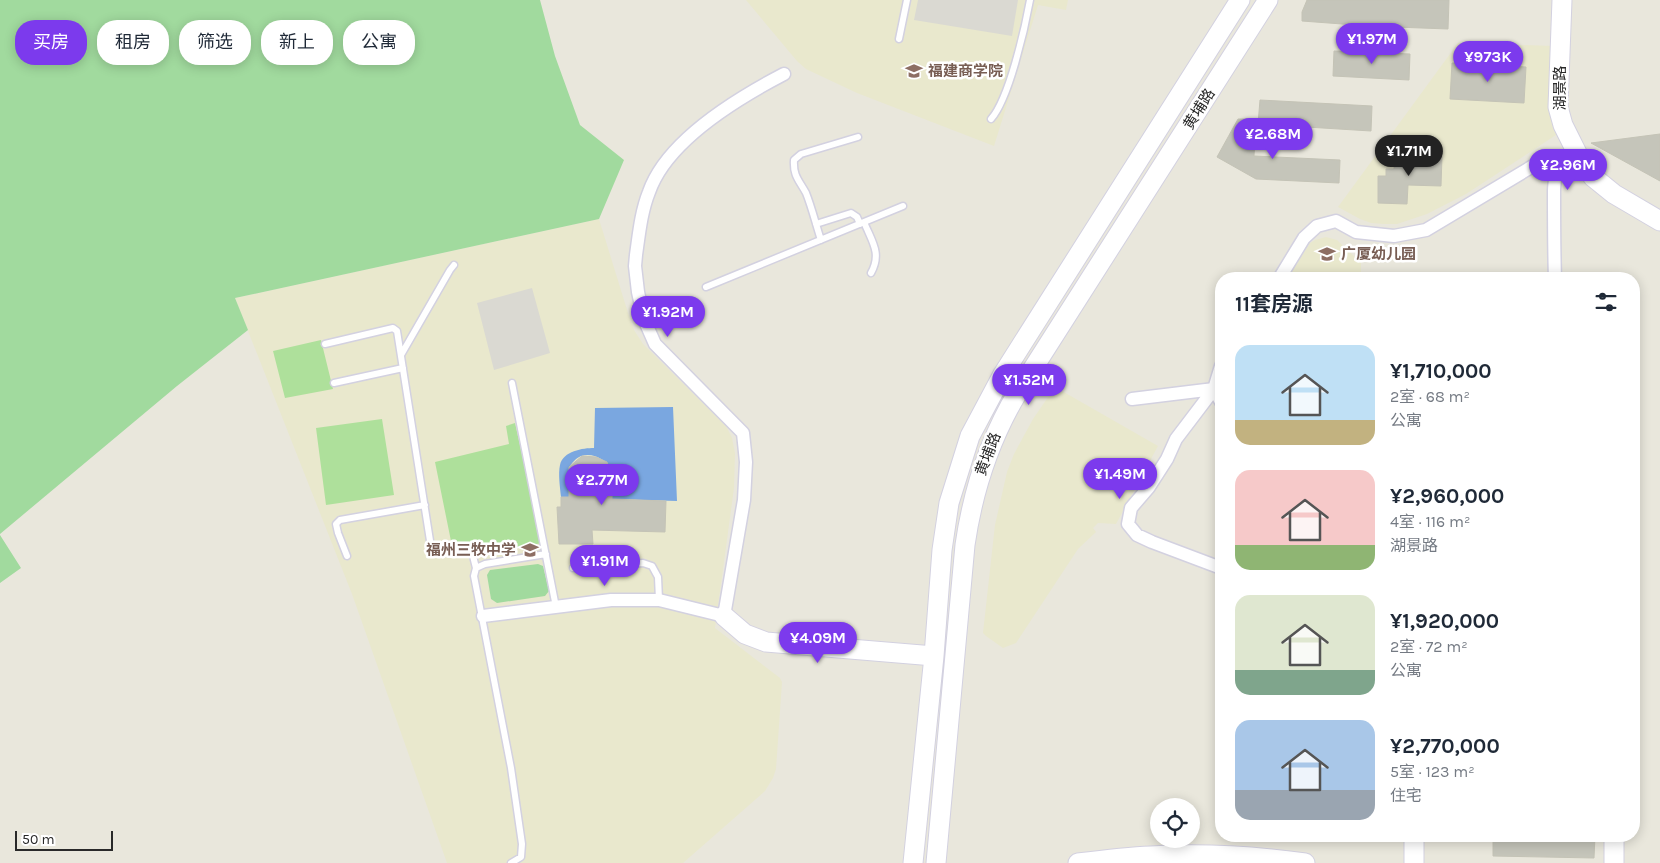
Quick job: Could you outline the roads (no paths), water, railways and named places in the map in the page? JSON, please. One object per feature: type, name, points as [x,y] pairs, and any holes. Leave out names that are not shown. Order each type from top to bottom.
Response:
[{"type":"main road","name":"黄埔路","points":[[912,863],[934,656],[942,550],[949,503],[970,436],[1003,374],[1240,0]]},
{"type":"main road","name":"黄埔路","points":[[936,863],[965,545],[973,498],[987,453],[1006,411],[1268,0]]},
{"type":"main road","name":"湖景路","points":[[1562,0],[1558,107],[1563,125],[1581,160],[1593,177],[1614,194],[1660,221]]},
{"type":"main road","points":[[724,616],[745,634],[766,642],[934,656]]},
{"type":"main road","points":[[1414,842],[1414,863]]},
{"type":"main road","points":[[1614,842],[1614,863]]},
{"type":"main road","points":[[1078,863],[1179,854],[1246,857],[1305,863]]},
{"type":"street","points":[[483,616],[611,600],[659,600],[724,616],[744,492],[746,462],[743,433],[655,344],[644,319],[635,266],[641,223],[648,192],[667,161],[694,133],[718,113],[740,98],[784,74]]},
{"type":"street","points":[[1283,272],[1304,238],[1317,226],[1336,221],[1356,232],[1394,236],[1426,230],[1548,157],[1554,160],[1556,165],[1553,244],[1555,272]]},
{"type":"street","points":[[1215,386],[1176,439],[1167,459],[1149,487],[1132,508],[1128,524],[1137,535],[1215,566]]},
{"type":"street","points":[[1132,399],[1214,389]]},
{"type":"lane","points":[[899,39],[907,0]]},
{"type":"lane","points":[[991,118],[997,112],[1004,99],[1027,18],[1030,0]]},
{"type":"lane","points":[[821,240],[805,192],[794,170],[794,160],[802,154],[858,138]]},
{"type":"lane","points":[[706,287],[903,206]]},
{"type":"lane","points":[[816,224],[851,213],[857,217],[877,252],[877,259],[871,273]]},
{"type":"lane","points":[[401,355],[454,265]]},
{"type":"lane","points":[[325,344],[393,328],[397,331],[431,547],[441,553],[472,548],[476,568],[474,576],[511,768],[522,844],[521,856],[511,863]]},
{"type":"lane","points":[[334,383],[402,368]]},
{"type":"lane","points":[[512,383],[556,606]]},
{"type":"lane","points":[[347,556],[336,524],[340,520],[425,505]]},
{"type":"lane","points":[[476,568],[485,564],[546,554]]},
{"type":"lane","points":[[573,568],[643,563],[652,566],[658,577],[659,600]]},
{"type":"water","points":[[673,407],[677,501],[612,499],[612,478],[607,463],[590,455],[579,457],[569,467],[569,497],[561,497],[559,472],[562,460],[574,451],[594,448],[595,408]]},
{"type":"place","name":"福建商学院","points":[[914,71]]},
{"type":"place","name":"广厦幼儿园","points":[[1327,254]]},
{"type":"place","name":"福州三牧中学","points":[[530,550]]}]
